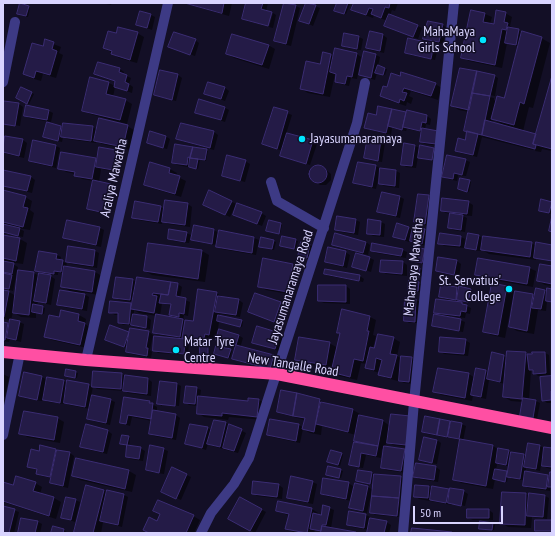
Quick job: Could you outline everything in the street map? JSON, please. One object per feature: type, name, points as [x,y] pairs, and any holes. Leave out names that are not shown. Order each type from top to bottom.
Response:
[{"type":"highway","name":"New Tangalle Road","points":[[3,352],[86,360],[277,374],[552,428]]},
{"type":"street","name":"Araliya Mawatha","points":[[86,360],[168,3]]},
{"type":"street","name":"Mahamaya Mawatha","points":[[403,533],[414,402],[454,3]]},
{"type":"street","points":[[3,82],[15,22]]},
{"type":"street","name":"Jayasumanaramaya Road","points":[[201,533],[211,513],[234,484],[249,458],[357,124],[365,83]]},
{"type":"street","points":[[271,182],[277,201],[324,228]]},
{"type":"street","points":[[3,435],[20,353]]},
{"type":"building","points":[[20,3],[29,6],[26,16],[17,14]]},
{"type":"building","points":[[185,3],[224,3],[222,13]]},
{"type":"building","points":[[246,3],[263,3],[261,9],[272,12],[268,26],[242,19]]},
{"type":"building","points":[[284,3],[296,5],[286,44],[274,41]]},
{"type":"building","points":[[306,3],[316,5],[309,24],[299,21]]},
{"type":"building","points":[[337,3],[348,3],[344,14],[334,11]]},
{"type":"building","points":[[354,3],[390,3],[389,8],[385,7],[381,18],[371,14],[373,9],[369,8],[366,15],[351,10]]},
{"type":"building","points":[[471,10],[485,13],[483,22],[494,24],[496,10],[506,12],[504,22],[508,23],[506,30],[502,29],[495,65],[461,58]]},
{"type":"building","points":[[140,11],[151,14],[147,28],[136,25]]},
{"type":"building","points":[[389,14],[418,25],[413,37],[384,26]]},
{"type":"building","points":[[428,21],[443,24],[439,42],[423,39]]},
{"type":"building","points":[[118,27],[138,32],[130,60],[111,54],[112,51],[103,48],[108,31],[116,33]]},
{"type":"building","points":[[508,27],[519,29],[516,45],[505,43]]},
{"type":"building","points":[[370,31],[383,34],[380,51],[366,48]]},
{"type":"building","points":[[522,31],[542,37],[524,104],[520,102],[514,125],[491,119],[497,96],[504,98]]},
{"type":"building","points":[[174,32],[196,39],[190,55],[168,47]]},
{"type":"building","points":[[344,33],[359,36],[357,49],[342,46]]},
{"type":"building","points":[[232,34],[269,45],[262,65],[226,54]]},
{"type":"building","points":[[408,38],[434,44],[431,59],[405,53]]},
{"type":"building","points":[[45,39],[54,42],[52,49],[57,51],[50,75],[36,71],[34,78],[23,74],[32,43],[43,46]]},
{"type":"building","points":[[335,48],[357,53],[352,77],[347,76],[345,84],[335,82],[336,74],[330,72]]},
{"type":"building","points":[[364,51],[376,54],[371,78],[359,75]]},
{"type":"building","points":[[323,52],[331,54],[323,94],[300,89],[306,61],[320,64]]},
{"type":"building","points":[[98,62],[120,68],[119,72],[127,75],[125,82],[129,84],[127,91],[114,87],[115,81],[94,74]]},
{"type":"building","points":[[378,65],[385,68],[383,75],[375,73]]},
{"type":"building","points":[[460,68],[477,71],[469,110],[451,106]]},
{"type":"building","points":[[160,70],[178,74],[172,100],[154,95]]},
{"type":"building","points":[[477,71],[495,75],[490,96],[472,93]]},
{"type":"building","points":[[401,72],[436,83],[431,96],[404,88],[402,92],[407,93],[404,101],[400,99],[399,103],[380,96],[383,86],[387,87],[391,73],[400,76]]},
{"type":"building","points":[[552,76],[552,149],[533,144]]},
{"type":"building","points":[[90,77],[109,82],[106,94],[126,99],[120,120],[82,111]]},
{"type":"building","points":[[208,82],[225,87],[221,99],[204,94]]},
{"type":"building","points":[[21,87],[32,92],[27,104],[16,98]]},
{"type":"building","points":[[472,93],[490,96],[482,135],[464,131]]},
{"type":"building","points":[[199,99],[225,107],[221,120],[195,113]]},
{"type":"building","points":[[4,101],[19,103],[15,126],[3,124]]},
{"type":"building","points":[[26,105],[49,110],[47,120],[24,116]]},
{"type":"building","points":[[378,106],[392,109],[386,133],[364,128],[368,113],[376,115]]},
{"type":"building","points":[[274,107],[288,111],[277,149],[262,144]]},
{"type":"building","points":[[392,109],[406,112],[402,130],[388,126]]},
{"type":"building","points":[[407,110],[427,115],[426,123],[422,122],[420,131],[403,127]]},
{"type":"building","points":[[99,118],[128,125],[123,147],[94,141]]},
{"type":"building","points":[[485,120],[536,134],[533,144],[536,145],[535,149],[482,135]]},
{"type":"building","points":[[47,122],[61,126],[58,141],[43,137]]},
{"type":"building","points":[[63,123],[93,126],[91,141],[61,137]]},
{"type":"building","points":[[181,123],[214,131],[210,148],[176,139]]},
{"type":"building","points":[[422,128],[438,131],[436,144],[420,142]]},
{"type":"building","points":[[150,131],[166,136],[163,148],[147,143]]},
{"type":"building","points":[[467,131],[478,134],[473,155],[455,151],[458,138],[465,140]]},
{"type":"building","points":[[287,133],[313,140],[306,164],[280,156]]},
{"type":"building","points":[[5,136],[23,139],[19,156],[3,152]]},
{"type":"building","points":[[368,137],[381,139],[378,161],[364,158]]},
{"type":"building","points":[[33,140],[56,145],[52,166],[29,161]]},
{"type":"building","points":[[404,143],[415,145],[412,166],[401,165]]},
{"type":"building","points":[[175,144],[193,147],[190,158],[188,157],[187,165],[172,163]]},
{"type":"building","points":[[420,145],[434,148],[432,160],[418,158]]},
{"type":"building","points":[[99,147],[116,150],[113,170],[96,167]]},
{"type":"building","points":[[193,147],[207,149],[205,160],[190,158]]},
{"type":"building","points":[[61,152],[96,158],[92,179],[74,176],[75,172],[58,169]]},
{"type":"building","points":[[227,155],[246,160],[240,181],[222,176]]},
{"type":"building","points":[[447,155],[466,159],[462,175],[454,173],[453,179],[442,177]]},
{"type":"building","points":[[190,158],[198,159],[196,169],[189,167]]},
{"type":"building","points":[[150,162],[170,168],[169,173],[180,176],[175,194],[144,185]]},
{"type":"building","points":[[358,162],[376,165],[372,187],[353,183]]},
{"type":"building","points":[[314,165],[322,165],[327,170],[325,181],[322,183],[314,183],[309,178],[309,170]]},
{"type":"building","points":[[380,168],[396,170],[395,186],[379,184]]},
{"type":"building","points":[[3,170],[31,176],[27,191],[3,186]]},
{"type":"building","points":[[460,178],[470,180],[467,192],[458,189]]},
{"type":"building","points":[[93,180],[111,184],[105,213],[87,209]]},
{"type":"building","points":[[3,190],[26,196],[23,207],[28,208],[23,227],[3,222]]},
{"type":"building","points":[[209,190],[232,201],[225,215],[203,205]]},
{"type":"building","points":[[382,192],[400,196],[396,216],[377,212]]},
{"type":"building","points":[[418,194],[429,195],[425,224],[414,222]]},
{"type":"building","points":[[442,198],[469,201],[467,214],[441,211]]},
{"type":"building","points":[[541,199],[552,202],[549,213],[539,211]]},
{"type":"building","points":[[165,200],[188,203],[185,225],[162,222]]},
{"type":"building","points":[[135,201],[161,206],[158,222],[132,218]]},
{"type":"building","points":[[237,203],[262,212],[257,224],[233,215]]},
{"type":"building","points":[[450,213],[463,215],[461,230],[448,228]]},
{"type":"building","points":[[337,216],[356,219],[354,233],[335,230]]},
{"type":"building","points":[[552,216],[552,232],[549,231]]},
{"type":"building","points":[[368,219],[381,221],[380,235],[367,234]]},
{"type":"building","points":[[67,220],[100,227],[96,245],[63,238]]},
{"type":"building","points":[[269,220],[281,223],[279,234],[266,231]]},
{"type":"building","points":[[397,223],[409,227],[405,240],[393,237]]},
{"type":"building","points":[[3,224],[20,228],[18,236],[3,232]]},
{"type":"building","points":[[194,225],[214,229],[212,244],[191,240]]},
{"type":"building","points":[[413,226],[425,229],[422,244],[410,241]]},
{"type":"building","points":[[169,229],[187,232],[185,242],[168,239]]},
{"type":"building","points":[[219,230],[254,237],[252,253],[216,247]]},
{"type":"building","points":[[335,233],[366,242],[363,253],[332,245]]},
{"type":"building","points":[[440,233],[461,236],[460,246],[438,244]]},
{"type":"building","points":[[468,233],[479,235],[476,250],[465,248]]},
{"type":"building","points":[[3,235],[20,238],[16,261],[3,258]]},
{"type":"building","points":[[282,236],[296,239],[294,249],[280,246]]},
{"type":"building","points":[[483,236],[532,242],[530,257],[481,250]]},
{"type":"building","points":[[261,237],[274,240],[272,249],[259,247]]},
{"type":"building","points":[[301,242],[310,244],[307,258],[298,257]]},
{"type":"building","points":[[536,242],[552,245],[552,261],[534,258]]},
{"type":"building","points":[[148,243],[202,250],[198,279],[144,271]]},
{"type":"building","points":[[372,243],[403,249],[401,256],[371,251]]},
{"type":"building","points":[[68,246],[95,250],[93,266],[66,262]]},
{"type":"building","points":[[328,247],[346,251],[343,266],[325,262]]},
{"type":"building","points":[[413,247],[425,249],[422,263],[411,261]]},
{"type":"building","points":[[39,251],[57,254],[56,259],[63,260],[61,272],[54,271],[54,274],[35,271]]},
{"type":"building","points":[[356,253],[370,257],[366,271],[352,267]]},
{"type":"building","points":[[438,257],[457,260],[454,275],[436,271]]},
{"type":"building","points":[[263,258],[293,264],[288,292],[258,287]]},
{"type":"building","points":[[478,258],[530,267],[527,284],[475,275]]},
{"type":"building","points":[[381,260],[403,261],[402,274],[380,272]]},
{"type":"building","points":[[3,261],[14,263],[12,274],[3,272]]},
{"type":"building","points":[[540,264],[552,266],[552,284],[537,281]]},
{"type":"building","points":[[64,266],[95,271],[92,292],[61,287]]},
{"type":"building","points":[[411,267],[420,268],[419,277],[410,276]]},
{"type":"building","points":[[325,269],[360,275],[359,281],[324,274]]},
{"type":"building","points":[[18,270],[34,272],[29,315],[13,313]]},
{"type":"building","points":[[3,273],[12,275],[9,289],[3,288]]},
{"type":"building","points":[[39,273],[51,275],[46,303],[34,301]]},
{"type":"building","points":[[116,277],[133,279],[130,300],[113,298]]},
{"type":"building","points":[[137,277],[171,282],[168,295],[153,293],[152,295],[157,296],[154,313],[131,309]]},
{"type":"building","points":[[409,280],[419,282],[418,291],[408,290]]},
{"type":"building","points":[[171,282],[178,283],[176,296],[186,298],[184,314],[179,313],[179,317],[169,315],[171,304],[159,303],[161,294],[168,295]]},
{"type":"building","points":[[492,283],[507,286],[498,335],[483,332]]},
{"type":"building","points":[[318,285],[346,285],[346,302],[318,301]]},
{"type":"building","points":[[441,285],[457,287],[456,300],[439,297]]},
{"type":"building","points":[[459,286],[471,289],[468,302],[457,300]]},
{"type":"building","points":[[536,288],[545,290],[541,309],[532,308]]},
{"type":"building","points":[[547,288],[552,289],[552,302],[546,301]]},
{"type":"building","points":[[198,289],[217,292],[209,335],[205,334],[203,342],[182,338],[185,320],[193,321]]},
{"type":"building","points":[[3,290],[9,291],[4,317],[3,317]]},
{"type":"building","points":[[60,290],[85,294],[82,309],[57,305]]},
{"type":"building","points":[[515,291],[533,294],[527,331],[509,327]]},
{"type":"building","points":[[255,293],[281,302],[274,322],[248,312]]},
{"type":"building","points":[[218,296],[239,299],[236,315],[215,312]]},
{"type":"building","points":[[405,298],[416,299],[415,322],[404,321]]},
{"type":"building","points":[[436,299],[462,302],[462,304],[467,305],[466,312],[461,311],[460,316],[434,313]]},
{"type":"building","points":[[110,301],[131,303],[129,324],[118,323],[118,313],[109,313]]},
{"type":"building","points":[[33,304],[43,306],[42,314],[32,312]]},
{"type":"building","points":[[342,309],[370,316],[367,331],[369,331],[363,361],[354,359],[350,377],[331,372],[340,333],[337,333]]},
{"type":"building","points":[[61,310],[79,314],[78,321],[85,323],[80,345],[44,337],[49,315],[59,317]]},
{"type":"building","points":[[133,314],[147,316],[146,328],[131,325]]},
{"type":"building","points":[[156,314],[183,319],[180,337],[153,333]]},
{"type":"building","points":[[434,314],[461,319],[459,331],[432,326]]},
{"type":"building","points":[[218,315],[242,320],[240,327],[217,321]]},
{"type":"building","points":[[10,319],[20,321],[16,340],[7,338]]},
{"type":"building","points":[[3,322],[8,323],[5,340],[3,340]]},
{"type":"building","points":[[110,325],[129,332],[124,347],[105,340]]},
{"type":"building","points":[[257,326],[280,333],[275,349],[252,343]]},
{"type":"building","points":[[130,328],[149,331],[146,348],[148,348],[147,356],[126,352]]},
{"type":"building","points":[[219,329],[239,335],[236,345],[216,340]]},
{"type":"building","points":[[378,334],[394,337],[390,354],[397,355],[391,378],[378,375],[382,360],[376,358],[374,370],[365,368],[370,347],[374,348]]},
{"type":"building","points":[[154,336],[185,339],[184,354],[153,351]]},
{"type":"building","points":[[299,337],[330,342],[326,365],[295,360]]},
{"type":"building","points":[[440,337],[466,339],[464,354],[439,352]]},
{"type":"building","points":[[200,345],[208,345],[208,356],[200,356]]},
{"type":"building","points":[[236,345],[274,355],[270,369],[232,359]]},
{"type":"building","points":[[216,346],[231,349],[228,358],[214,354]]},
{"type":"building","points":[[507,351],[526,352],[522,399],[503,397]]},
{"type":"building","points":[[492,352],[504,355],[500,382],[487,379]]},
{"type":"building","points":[[532,352],[545,352],[546,373],[533,374],[533,370],[529,370],[527,354],[532,354]]},
{"type":"building","points":[[401,356],[412,357],[409,382],[399,381]]},
{"type":"building","points":[[438,368],[469,373],[465,398],[433,392]]},
{"type":"building","points":[[476,368],[486,370],[481,397],[471,395]]},
{"type":"building","points":[[66,369],[76,371],[75,378],[65,376]]},
{"type":"building","points":[[93,371],[122,373],[121,389],[92,387]]},
{"type":"building","points":[[24,372],[42,376],[37,400],[19,396]]},
{"type":"building","points":[[125,375],[148,378],[147,394],[123,391]]},
{"type":"building","points":[[552,376],[551,400],[542,401],[540,377]]},
{"type":"building","points":[[47,377],[64,380],[60,403],[43,400]]},
{"type":"building","points":[[67,380],[89,384],[85,407],[64,403]]},
{"type":"building","points":[[160,381],[177,383],[175,406],[157,404]]},
{"type":"building","points":[[186,386],[197,387],[195,404],[184,403]]},
{"type":"building","points":[[281,390],[297,393],[293,416],[277,412]]},
{"type":"building","points":[[297,393],[320,399],[314,432],[302,429],[305,418],[293,416]]},
{"type":"building","points":[[92,395],[111,399],[106,423],[87,419]]},
{"type":"building","points":[[198,396],[248,401],[248,398],[259,399],[257,417],[222,413],[222,416],[197,414]]},
{"type":"building","points":[[124,397],[150,401],[149,403],[153,403],[151,419],[128,415],[126,424],[120,423]]},
{"type":"building","points":[[523,398],[536,400],[533,418],[520,416]]},
{"type":"building","points":[[321,402],[353,409],[348,432],[316,424]]},
{"type":"building","points":[[153,410],[176,414],[172,438],[149,434]]},
{"type":"building","points":[[24,411],[58,417],[54,440],[19,434]]},
{"type":"building","points":[[391,414],[410,416],[406,445],[387,443]]},
{"type":"building","points":[[359,415],[383,420],[378,446],[354,441]]},
{"type":"building","points":[[425,416],[440,419],[437,435],[422,432]]},
{"type":"building","points":[[270,419],[299,424],[296,441],[267,435]]},
{"type":"building","points":[[440,419],[450,421],[447,437],[437,435]]},
{"type":"building","points":[[214,420],[226,422],[220,447],[207,444]]},
{"type":"building","points":[[451,421],[462,423],[459,439],[448,437]]},
{"type":"building","points":[[86,424],[108,430],[103,452],[80,447]]},
{"type":"building","points":[[190,424],[208,427],[202,448],[185,444]]},
{"type":"building","points":[[229,424],[242,429],[234,451],[223,448]]},
{"type":"building","points":[[122,435],[129,436],[127,445],[120,444]]},
{"type":"building","points":[[424,437],[437,440],[432,463],[419,460]]},
{"type":"building","points":[[460,439],[493,445],[486,486],[453,480]]},
{"type":"building","points":[[354,442],[378,446],[376,456],[361,453],[359,467],[349,465]]},
{"type":"building","points":[[528,443],[540,445],[536,469],[524,467]]},
{"type":"building","points":[[40,445],[56,449],[50,477],[36,474],[37,469],[27,467],[31,449],[39,451]]},
{"type":"building","points":[[127,445],[141,447],[139,459],[126,457]]},
{"type":"building","points":[[150,445],[164,448],[159,473],[146,470]]},
{"type":"building","points":[[384,446],[405,449],[401,471],[381,468]]},
{"type":"building","points":[[544,447],[552,448],[552,467],[542,466]]},
{"type":"building","points":[[498,448],[509,450],[506,465],[496,463]]},
{"type":"building","points":[[57,450],[70,452],[63,486],[50,483]]},
{"type":"building","points":[[331,450],[342,453],[338,465],[327,462]]},
{"type":"building","points":[[511,452],[524,454],[520,479],[507,477]]},
{"type":"building","points":[[76,458],[129,470],[125,489],[72,476]]},
{"type":"building","points":[[416,463],[436,466],[434,480],[413,477]]},
{"type":"building","points":[[328,466],[341,469],[339,478],[326,475]]},
{"type":"building","points":[[172,467],[187,474],[176,499],[161,492]]},
{"type":"building","points":[[495,469],[507,471],[505,482],[493,479]]},
{"type":"building","points":[[358,470],[372,472],[370,484],[356,481]]},
{"type":"building","points":[[525,471],[548,475],[546,489],[523,486]]},
{"type":"building","points":[[550,472],[552,472],[552,487],[548,487]]},
{"type":"building","points":[[374,474],[401,476],[399,498],[372,496]]},
{"type":"building","points":[[16,476],[36,482],[33,491],[54,497],[49,516],[3,501],[3,482],[13,485]]},
{"type":"building","points":[[291,476],[313,481],[308,502],[287,498]]},
{"type":"building","points":[[323,478],[349,482],[346,499],[321,494]]},
{"type":"building","points":[[253,481],[279,484],[277,497],[252,494]]},
{"type":"building","points":[[355,483],[368,486],[363,511],[349,508]]},
{"type":"building","points":[[86,485],[104,490],[93,533],[77,533],[74,532]]},
{"type":"building","points":[[415,485],[429,486],[428,498],[414,497]]},
{"type":"building","points":[[432,486],[449,489],[446,503],[430,500]]},
{"type":"building","points":[[450,488],[464,490],[461,506],[448,503]]},
{"type":"building","points":[[107,490],[124,494],[118,525],[100,521]]},
{"type":"building","points":[[502,492],[526,493],[525,525],[500,524]]},
{"type":"building","points":[[529,493],[545,495],[543,517],[527,516]]},
{"type":"building","points":[[372,496],[399,498],[397,516],[370,513]]},
{"type":"building","points":[[66,497],[76,499],[71,520],[61,518]]},
{"type":"building","points":[[240,497],[262,509],[250,531],[228,519]]},
{"type":"building","points":[[158,500],[194,515],[186,533],[149,533],[143,530],[149,517],[157,521],[160,514],[153,511]]},
{"type":"building","points":[[278,501],[312,508],[307,533],[285,529],[289,514],[276,511]]},
{"type":"building","points":[[323,505],[330,507],[326,525],[322,525],[321,531],[310,529],[313,513],[321,515]]},
{"type":"building","points":[[3,506],[15,509],[9,533],[3,533]]},
{"type":"building","points":[[467,509],[489,509],[489,518],[467,518]]},
{"type":"building","points":[[349,511],[366,514],[364,528],[347,525]]},
{"type":"building","points":[[21,518],[38,521],[35,533],[18,533]]},
{"type":"building","points":[[370,518],[387,521],[384,533],[367,533]]},
{"type":"building","points":[[535,520],[552,520],[552,531],[535,531]]},
{"type":"building","points":[[480,521],[493,523],[492,530],[479,529]]},
{"type":"building","points":[[53,526],[64,529],[63,533],[51,533]]},
{"type":"building","points":[[322,526],[356,532],[356,533],[321,533]]},
{"type":"building","points":[[412,528],[452,532],[411,533]]},
{"type":"place","name":"MahaMaya Girls School","points":[[483,40]]},
{"type":"place","name":"Jayasumanaramaya","points":[[302,139]]},
{"type":"place","name":"St. Servatius' College","points":[[509,289]]},
{"type":"place","name":"Matar Tyre Centre","points":[[176,350]]}]
